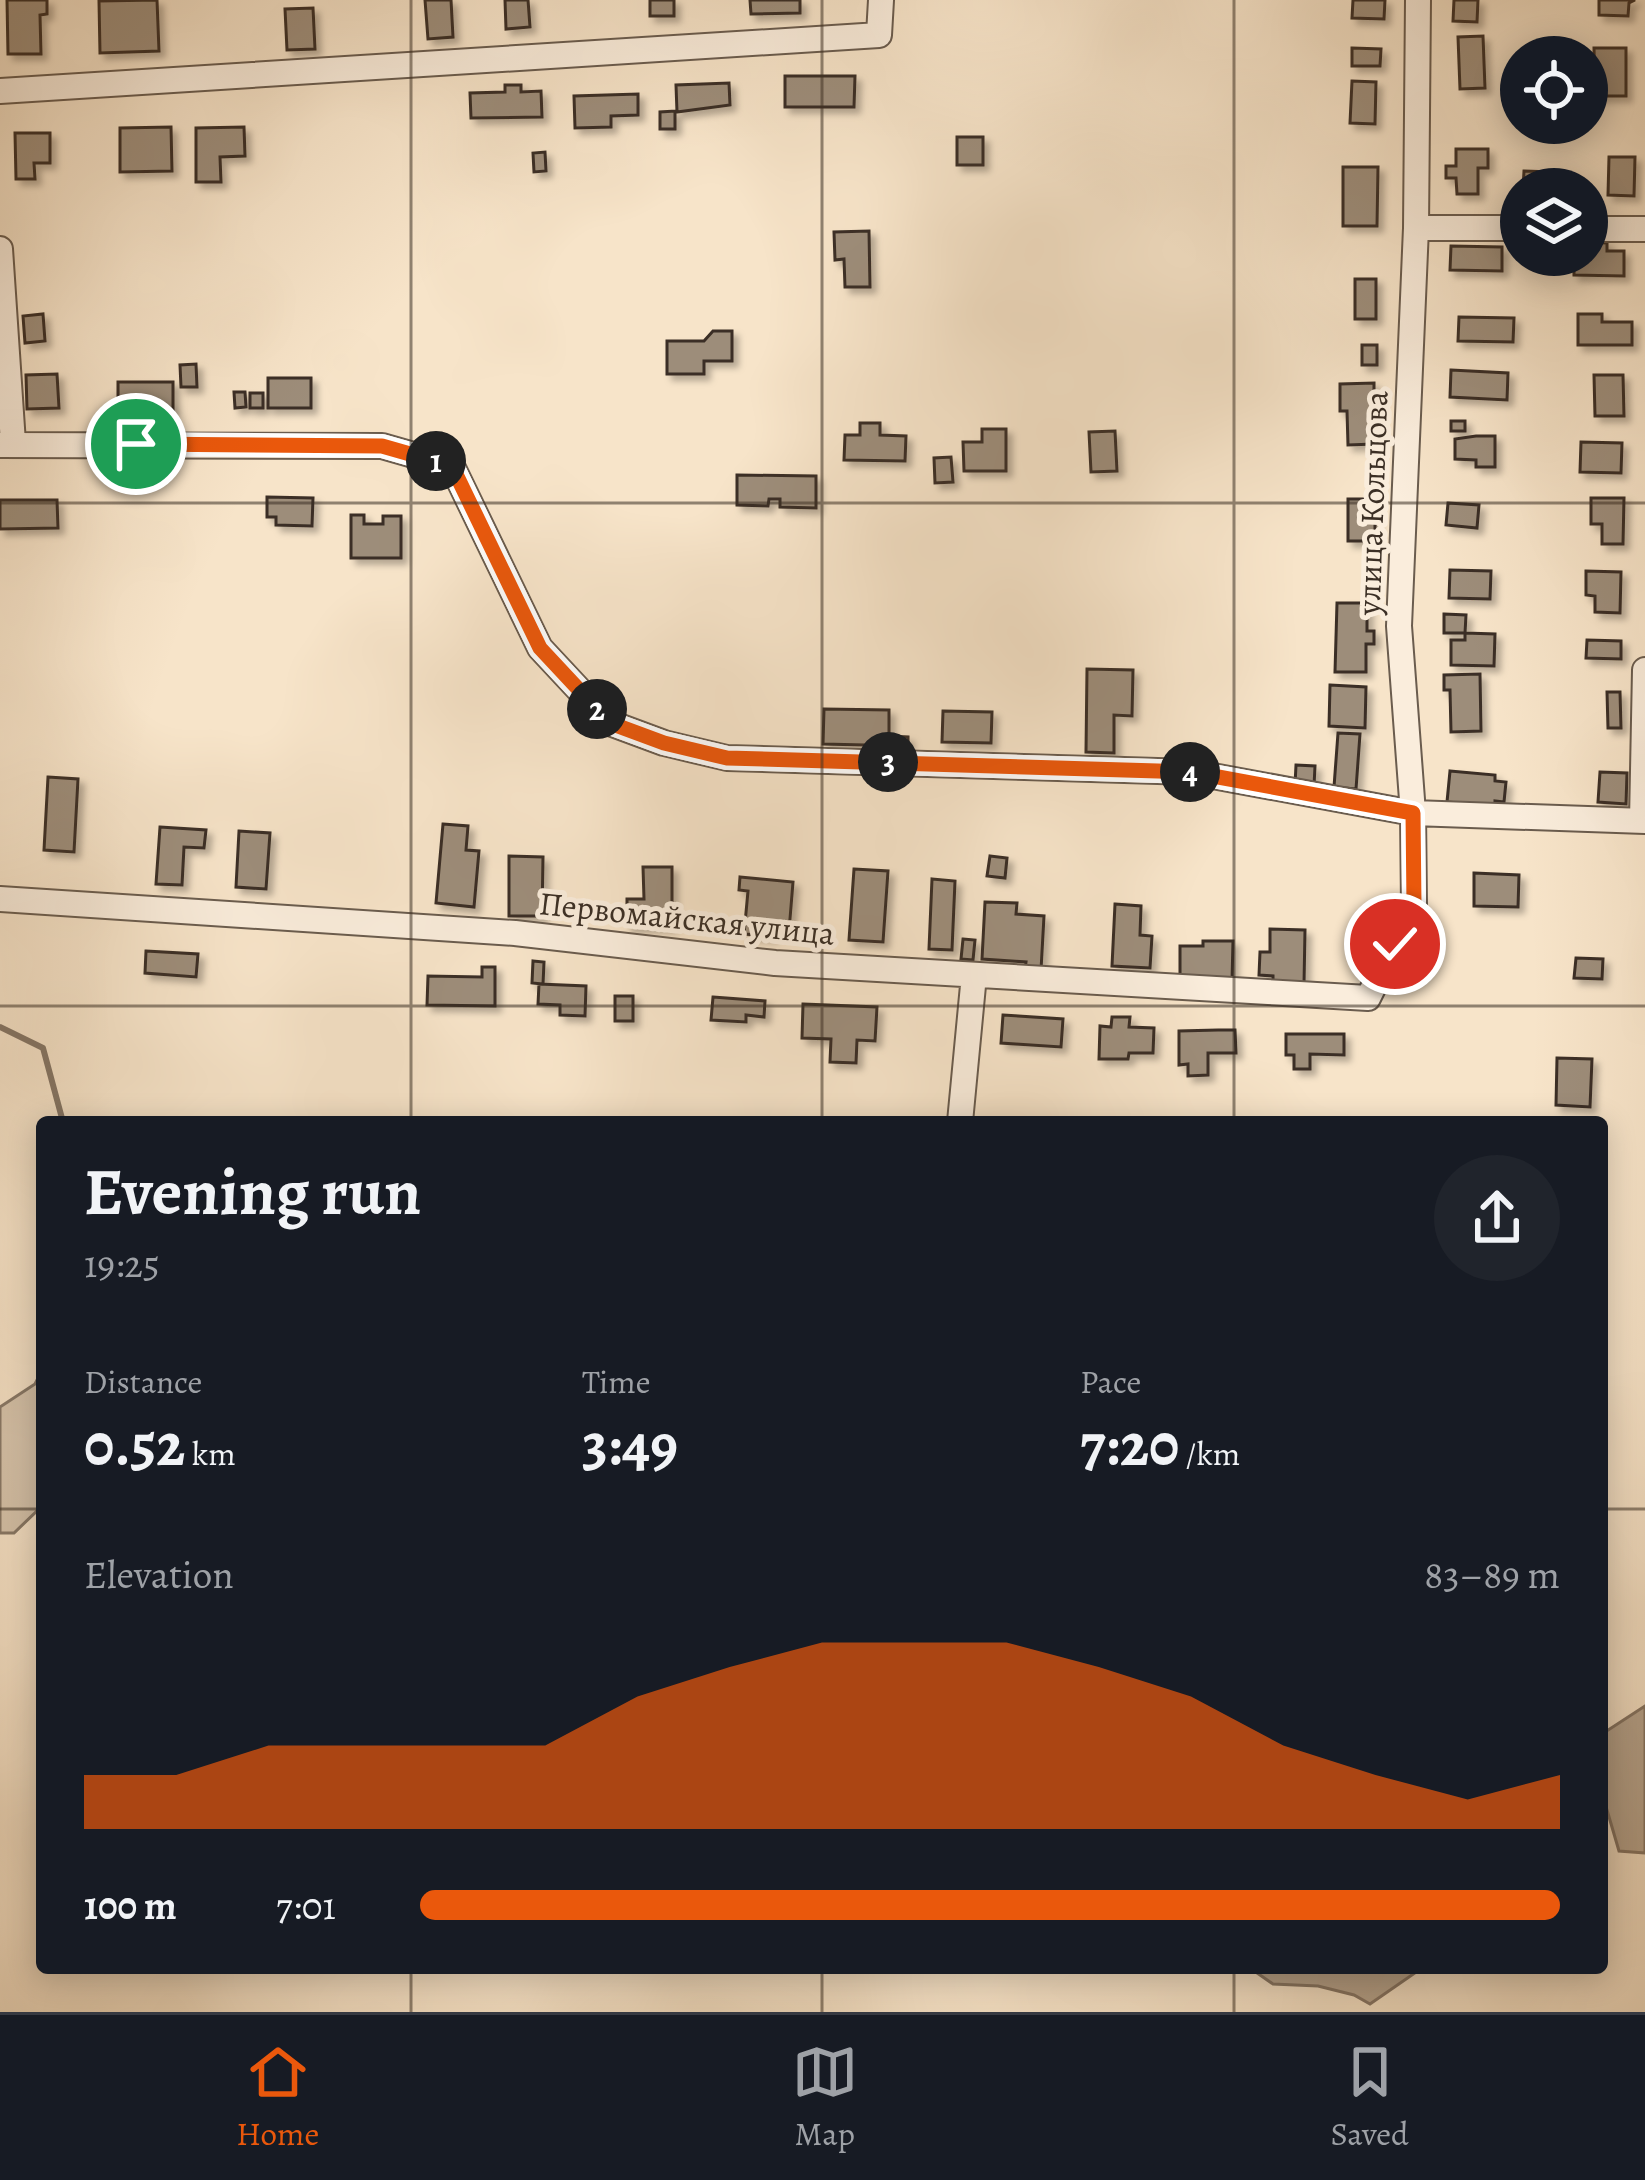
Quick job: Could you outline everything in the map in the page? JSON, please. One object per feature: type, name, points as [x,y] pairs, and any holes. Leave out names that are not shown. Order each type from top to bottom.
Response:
[{"type":"street","points":[[0,91],[879,35],[881,0]]},
{"type":"street","name":"улица Кольцова","points":[[1368,998],[1414,905],[1413,813],[1399,626],[1416,228],[1418,0]]},
{"type":"street","points":[[1416,228],[1500,229]]},
{"type":"street","points":[[1608,229],[1645,229]]},
{"type":"street","points":[[0,249],[7,444],[382,446],[452,466],[540,648],[610,723],[664,743],[727,758],[1191,772],[1413,813],[1644,821],[1645,670]]},
{"type":"street","name":"Первомайская улица","points":[[0,899],[515,933],[775,963],[1368,998]]},
{"type":"street","points":[[961,1116],[974,976]]},
{"type":"shaded area","points":[[35,1384],[36,1512],[14,1533],[0,1533],[0,1407]]},
{"type":"shaded area","points":[[1645,1706],[1645,1853],[1619,1851],[1608,1813],[1608,1730]]},
{"type":"shaded area","points":[[1259,1974],[1413,1974],[1370,2004],[1318,1986],[1273,1984]]},
{"type":"building","points":[[7,0],[47,0],[47,14],[40,15],[41,54],[8,54]]},
{"type":"building","points":[[157,0],[159,51],[100,53],[99,1]]},
{"type":"building","points":[[425,0],[451,0],[453,37],[428,39]]},
{"type":"building","points":[[505,0],[528,0],[530,27],[506,29]]},
{"type":"building","points":[[650,0],[674,0],[674,16],[650,16]]},
{"type":"building","points":[[750,0],[800,0],[800,13],[751,14]]},
{"type":"building","points":[[1353,0],[1385,0],[1384,19],[1352,18]]},
{"type":"building","points":[[1454,0],[1478,0],[1477,22],[1453,21]]},
{"type":"building","points":[[1599,0],[1635,0],[1629,3],[1628,16],[1599,15]]},
{"type":"building","points":[[313,8],[315,49],[287,50],[285,9]]},
{"type":"building","points":[[1483,36],[1485,88],[1460,89],[1458,37]]},
{"type":"building","points":[[1352,48],[1381,49],[1380,66],[1352,66]]},
{"type":"building","points":[[1608,48],[1626,48],[1626,96],[1608,96]]},
{"type":"building","points":[[785,76],[855,76],[854,107],[785,107]]},
{"type":"building","points":[[1352,81],[1376,82],[1375,124],[1350,123]]},
{"type":"building","points":[[729,83],[730,105],[677,112],[676,85]]},
{"type":"building","points":[[505,85],[521,85],[521,92],[541,91],[542,117],[471,118],[470,93],[505,92]]},
{"type":"building","points":[[638,94],[638,115],[611,116],[611,127],[575,128],[574,96]]},
{"type":"building","points":[[675,111],[675,129],[660,129],[660,112]]},
{"type":"building","points":[[171,127],[172,171],[120,172],[120,128]]},
{"type":"building","points":[[244,127],[245,156],[220,157],[221,182],[196,182],[196,128]]},
{"type":"building","points":[[15,133],[50,133],[50,163],[34,163],[35,179],[16,179]]},
{"type":"building","points":[[957,137],[983,137],[983,165],[957,165]]},
{"type":"building","points":[[1456,149],[1488,149],[1488,168],[1478,168],[1478,194],[1457,194],[1456,178],[1446,178],[1446,166],[1456,166]]},
{"type":"building","points":[[545,152],[546,171],[534,172],[533,153]]},
{"type":"building","points":[[1609,157],[1635,157],[1634,196],[1608,195]]},
{"type":"building","points":[[1343,167],[1378,167],[1377,226],[1343,226]]},
{"type":"building","points":[[869,231],[870,287],[845,287],[844,259],[835,260],[834,232]]},
{"type":"building","points":[[1451,246],[1500,247],[1500,271],[1450,270]]},
{"type":"building","points":[[1608,251],[1624,251],[1624,276],[1608,276]]},
{"type":"building","points":[[1355,279],[1376,279],[1376,319],[1355,319]]},
{"type":"building","points":[[43,314],[45,341],[25,343],[23,316]]},
{"type":"building","points":[[1578,314],[1602,314],[1602,322],[1632,322],[1632,345],[1578,345]]},
{"type":"building","points":[[1459,317],[1514,318],[1513,342],[1458,341]]},
{"type":"building","points":[[713,331],[732,331],[732,361],[704,361],[704,374],[667,374],[667,341],[704,341]]},
{"type":"building","points":[[1362,345],[1377,345],[1377,365],[1362,365]]},
{"type":"building","points":[[196,364],[197,387],[181,387],[180,365]]},
{"type":"building","points":[[1451,370],[1508,373],[1507,400],[1450,397]]},
{"type":"building","points":[[57,374],[59,408],[27,409],[26,375]]},
{"type":"building","points":[[1594,375],[1623,375],[1624,416],[1595,416]]},
{"type":"building","points":[[268,378],[311,378],[311,408],[268,408]]},
{"type":"building","points":[[118,382],[173,382],[173,410],[118,410]]},
{"type":"building","points":[[1374,383],[1374,444],[1348,445],[1340,384]]},
{"type":"building","points":[[234,392],[245,392],[246,407],[235,408]]},
{"type":"building","points":[[250,393],[263,393],[263,408],[250,408]]},
{"type":"building","points":[[1451,421],[1465,421],[1465,431],[1451,431]]},
{"type":"building","points":[[860,423],[880,423],[880,435],[906,436],[905,461],[844,460],[845,435],[860,435]]},
{"type":"building","points":[[982,429],[1006,429],[1006,471],[964,471],[963,442],[982,442]]},
{"type":"building","points":[[1115,431],[1117,471],[1091,472],[1089,432]]},
{"type":"building","points":[[1495,436],[1495,467],[1476,467],[1476,460],[1455,459],[1455,439]]},
{"type":"building","points":[[1581,442],[1622,443],[1621,473],[1580,472]]},
{"type":"building","points":[[951,457],[953,482],[935,483],[934,458]]},
{"type":"building","points":[[737,475],[816,476],[816,508],[780,507],[780,499],[769,499],[768,506],[737,505]]},
{"type":"building","points":[[267,497],[313,498],[312,526],[276,525],[276,517],[267,517]]},
{"type":"building","points":[[1591,498],[1624,498],[1623,544],[1602,544],[1602,524],[1591,524]]},
{"type":"building","points":[[1348,499],[1375,499],[1375,541],[1348,541]]},
{"type":"building","points":[[0,500],[57,500],[58,528],[0,529]]},
{"type":"building","points":[[1448,503],[1479,505],[1477,528],[1446,525]]},
{"type":"building","points":[[351,515],[364,515],[364,524],[383,524],[383,516],[401,516],[401,558],[351,558]]},
{"type":"building","points":[[1450,570],[1491,571],[1490,599],[1449,598]]},
{"type":"building","points":[[1586,571],[1621,572],[1620,613],[1595,612],[1595,596],[1586,595]]},
{"type":"building","points":[[1337,603],[1367,603],[1367,631],[1374,631],[1374,644],[1366,644],[1366,672],[1335,672]]},
{"type":"building","points":[[1444,614],[1466,615],[1465,633],[1444,633]]},
{"type":"building","points":[[1465,633],[1495,634],[1494,666],[1451,665],[1451,640],[1465,640]]},
{"type":"building","points":[[1587,640],[1621,641],[1621,659],[1586,658]]},
{"type":"building","points":[[1087,669],[1133,670],[1132,716],[1114,715],[1114,753],[1086,752]]},
{"type":"building","points":[[1480,674],[1481,731],[1451,732],[1450,690],[1444,690],[1444,675]]},
{"type":"building","points":[[1330,685],[1366,687],[1365,728],[1329,726]]},
{"type":"building","points":[[1607,692],[1620,692],[1621,728],[1608,728]]},
{"type":"building","points":[[824,709],[889,710],[889,736],[908,737],[908,746],[823,744]]},
{"type":"building","points":[[943,711],[992,712],[991,743],[942,742]]},
{"type":"building","points":[[1338,733],[1360,734],[1356,789],[1334,787]]},
{"type":"building","points":[[1296,765],[1315,766],[1314,786],[1295,785]]},
{"type":"building","points":[[1450,771],[1495,775],[1495,781],[1506,782],[1504,802],[1495,801],[1495,806],[1447,802]]},
{"type":"building","points":[[1600,772],[1627,773],[1626,804],[1598,802]]},
{"type":"building","points":[[48,777],[78,779],[74,852],[44,850]]},
{"type":"building","points":[[443,824],[468,826],[466,850],[479,851],[474,907],[436,903]]},
{"type":"building","points":[[160,827],[206,830],[204,848],[184,847],[182,885],[156,884]]},
{"type":"building","points":[[239,831],[270,833],[266,889],[236,887]]},
{"type":"building","points":[[509,856],[543,857],[542,916],[509,916]]},
{"type":"building","points":[[990,856],[1007,858],[1005,878],[987,876]]},
{"type":"building","points":[[643,867],[672,867],[672,926],[627,926],[627,899],[644,899]]},
{"type":"building","points":[[854,869],[888,871],[883,942],[849,940]]},
{"type":"building","points":[[1474,873],[1519,875],[1518,907],[1474,906]]},
{"type":"building","points":[[740,877],[793,882],[789,931],[772,930],[772,936],[744,934],[748,891],[739,890]]},
{"type":"building","points":[[932,879],[955,881],[952,950],[929,949]]},
{"type":"building","points":[[985,902],[1017,903],[1016,914],[1044,916],[1041,970],[1025,969],[1026,962],[982,959]]},
{"type":"building","points":[[1115,904],[1141,906],[1140,935],[1152,936],[1150,968],[1112,966]]},
{"type":"building","points":[[1270,929],[1305,930],[1304,984],[1273,983],[1273,976],[1259,975],[1260,952],[1270,952]]},
{"type":"building","points":[[963,939],[975,940],[973,960],[961,959]]},
{"type":"building","points":[[1203,941],[1233,941],[1232,981],[1180,980],[1180,946],[1203,946]]},
{"type":"building","points":[[146,951],[198,954],[196,977],[145,973]]},
{"type":"building","points":[[1576,958],[1603,959],[1602,979],[1574,978]]},
{"type":"building","points":[[533,961],[544,962],[543,984],[532,983]]},
{"type":"building","points":[[482,967],[495,967],[495,1006],[427,1005],[428,976],[482,977]]},
{"type":"building","points":[[539,984],[586,986],[585,1016],[560,1015],[560,1005],[538,1004]]},
{"type":"building","points":[[615,996],[633,996],[633,1021],[615,1021]]},
{"type":"building","points":[[713,997],[765,1001],[764,1017],[746,1015],[746,1022],[711,1020]]},
{"type":"building","points":[[803,1004],[877,1007],[875,1041],[857,1040],[856,1063],[830,1062],[831,1039],[802,1038]]},
{"type":"building","points":[[1003,1015],[1063,1019],[1061,1047],[1001,1043]]},
{"type":"building","points":[[1112,1017],[1130,1017],[1129,1027],[1154,1028],[1153,1053],[1099,1059],[1100,1026],[1111,1027]]},
{"type":"building","points":[[1235,1030],[1236,1053],[1208,1053],[1208,1075],[1188,1076],[1188,1064],[1179,1065],[1179,1031]]},
{"type":"building","points":[[1286,1034],[1344,1034],[1344,1055],[1310,1054],[1310,1069],[1294,1069],[1294,1055],[1286,1055]]},
{"type":"building","points":[[1557,1058],[1592,1059],[1590,1107],[1556,1105]]},
{"type":"waterway","points":[[0,1027],[43,1048],[61,1116]]},
{"type":"route","points":[[136,444],[382,446],[452,466],[540,648],[610,723],[664,743],[727,758],[1191,772],[1413,813],[1414,905],[1395,944]]}]
